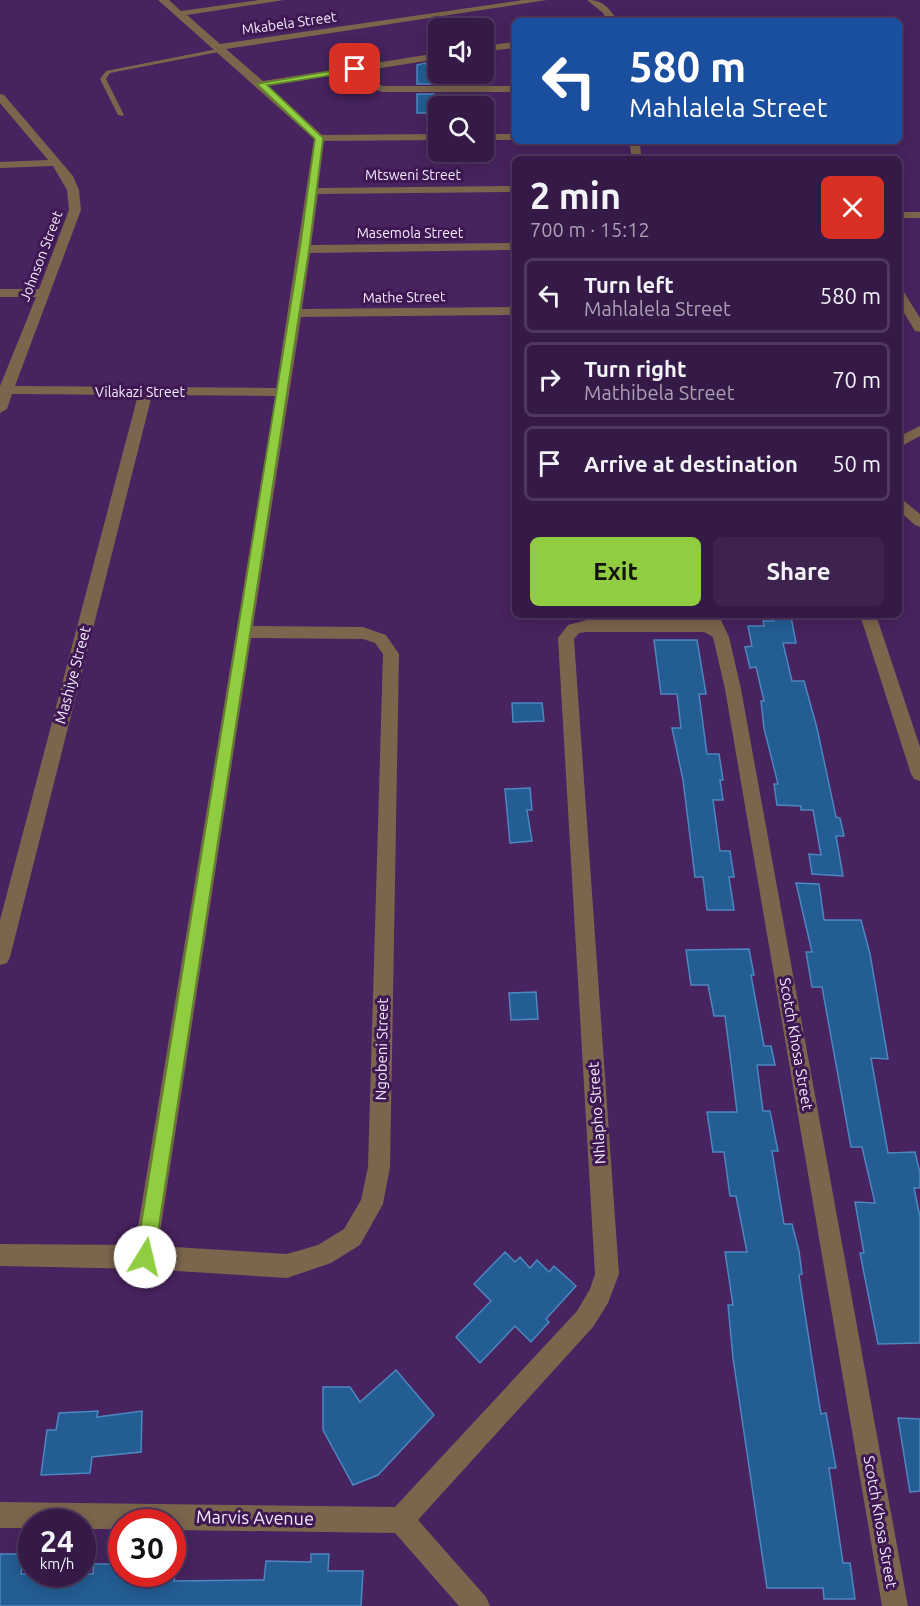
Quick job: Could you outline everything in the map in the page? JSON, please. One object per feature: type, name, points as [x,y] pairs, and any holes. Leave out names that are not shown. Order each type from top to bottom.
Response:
[{"type":"street","points":[[163,0],[261,84],[319,138],[428,137]]},
{"type":"street","points":[[177,14],[279,0]]},
{"type":"street","name":"Mkabela Street","points":[[220,48],[542,0]]},
{"type":"street","points":[[592,0],[607,11],[610,18]]},
{"type":"street","points":[[494,48],[512,45]]},
{"type":"street","points":[[261,84],[428,58]]},
{"type":"street","points":[[355,69],[365,82],[382,89],[512,89]]},
{"type":"street","name":"Johnson Street","points":[[0,97],[58,163],[73,190],[75,210],[4,390],[0,409]]},
{"type":"street","points":[[0,117],[15,116]]},
{"type":"street","points":[[494,137],[512,136]]},
{"type":"street","points":[[145,1257],[305,249],[319,138]]},
{"type":"street","points":[[0,165],[58,163]]},
{"type":"street","name":"Mtsweni Street","points":[[311,191],[512,189]]},
{"type":"street","points":[[902,215],[920,215]]},
{"type":"street","name":"Masemola Street","points":[[305,249],[512,247]]},
{"type":"street","points":[[0,293],[43,293]]},
{"type":"street","points":[[902,301],[920,328]]},
{"type":"street","name":"Mathe Street","points":[[294,313],[512,311]]},
{"type":"street","name":"Vilakazi Street","points":[[4,390],[281,392]]},
{"type":"street","name":"Mashiye Street","points":[[0,957],[146,392]]},
{"type":"street","points":[[902,441],[918,431]]},
{"type":"street","points":[[902,505],[920,522]]},
{"type":"street","points":[[869,618],[920,774]]},
{"type":"street","name":"Scotch Khosa Street","points":[[570,631],[587,626],[706,626],[714,623],[722,641],[733,689],[895,1606]]},
{"type":"street","name":"Nhlapho Street","points":[[402,1520],[585,1319],[600,1295],[607,1274],[565,646],[570,631]]},
{"type":"street","name":"Ngobeni Street","points":[[0,1255],[145,1257],[287,1266],[323,1255],[352,1237],[372,1204],[379,1167],[391,654],[388,643],[379,637],[363,633],[243,632]]},
{"type":"street","name":"Marvis Avenue","points":[[0,1515],[402,1520]]},
{"type":"street","points":[[402,1520],[477,1606]]},
{"type":"lane","points":[[121,115],[103,80],[108,72],[220,48]]},
{"type":"building","points":[[425,63],[428,68],[428,84],[417,84],[417,65]]},
{"type":"building","points":[[417,94],[434,94],[434,96],[428,96],[428,113],[417,113]]},
{"type":"building","points":[[773,618],[791,618],[796,643],[783,643],[792,681],[804,681],[817,728],[836,817],[840,818],[844,836],[836,836],[843,876],[812,874],[809,854],[821,855],[813,810],[801,810],[801,806],[777,805],[774,784],[778,784],[764,728],[761,701],[764,701],[756,667],[750,668],[745,647],[752,646],[748,626],[764,626],[763,621],[774,621]]},
{"type":"building","points":[[654,640],[697,640],[706,694],[699,694],[707,754],[719,754],[723,780],[720,780],[723,800],[713,800],[720,851],[730,851],[734,877],[729,877],[734,910],[707,910],[703,877],[695,877],[683,780],[672,728],[681,728],[677,694],[661,694]]},
{"type":"building","points":[[512,703],[542,703],[544,721],[513,722]]},
{"type":"building","points":[[530,788],[532,810],[527,810],[532,841],[510,843],[505,789]]},
{"type":"building","points":[[796,883],[819,884],[824,920],[861,920],[870,954],[888,1059],[871,1058],[888,1153],[915,1152],[920,1173],[920,1188],[914,1188],[920,1217],[920,1343],[878,1344],[860,1253],[864,1253],[855,1202],[875,1203],[862,1147],[851,1147],[822,987],[812,987],[806,952],[812,952]]},
{"type":"building","points":[[749,949],[754,975],[751,975],[764,1046],[771,1046],[775,1065],[757,1065],[763,1111],[770,1111],[778,1151],[772,1151],[784,1224],[792,1224],[799,1251],[802,1274],[799,1275],[821,1414],[826,1413],[836,1468],[829,1468],[843,1563],[850,1563],[855,1599],[824,1599],[823,1588],[767,1588],[733,1358],[728,1305],[733,1305],[725,1252],[747,1252],[736,1196],[730,1196],[724,1152],[713,1152],[707,1112],[737,1112],[732,1071],[725,1016],[714,1016],[708,985],[691,985],[686,950]]},
{"type":"building","points":[[536,992],[538,1019],[511,1020],[509,993]]},
{"type":"building","points":[[505,1252],[515,1262],[520,1257],[530,1268],[537,1260],[549,1272],[554,1266],[576,1286],[546,1319],[549,1322],[531,1342],[515,1326],[480,1363],[456,1337],[491,1301],[474,1284]]},
{"type":"building","points":[[396,1370],[434,1415],[378,1475],[353,1485],[323,1430],[323,1387],[350,1387],[360,1402]]},
{"type":"building","points":[[98,1411],[97,1417],[142,1411],[141,1452],[92,1457],[90,1473],[41,1475],[47,1430],[56,1430],[59,1413]]},
{"type":"building","points":[[898,1418],[920,1419],[920,1491],[910,1492]]},
{"type":"building","points":[[0,1554],[18,1554],[18,1587],[96,1587],[96,1564],[108,1564],[108,1587],[186,1587],[186,1581],[264,1580],[266,1561],[311,1562],[311,1554],[329,1554],[328,1571],[363,1571],[361,1606],[0,1606]]},
{"type":"route","points":[[145,1257],[305,249],[319,138],[261,84],[355,69]]}]
